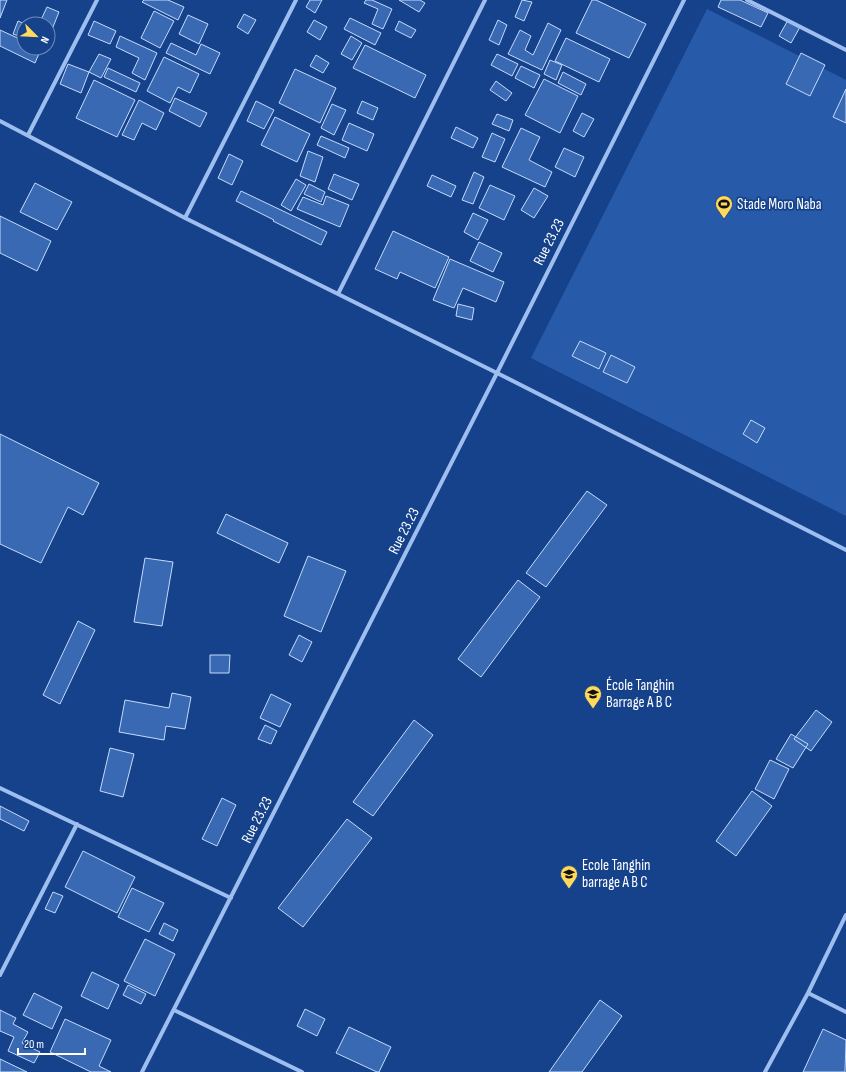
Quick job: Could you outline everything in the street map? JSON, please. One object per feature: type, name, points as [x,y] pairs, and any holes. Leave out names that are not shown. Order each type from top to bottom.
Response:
[{"type":"street","points":[[28,135],[97,0]]},
{"type":"street","points":[[185,218],[296,0]]},
{"type":"street","points":[[338,294],[486,0]]},
{"type":"street","name":"Rue 23.23","points":[[142,1072],[497,373],[684,0]]},
{"type":"street","points":[[747,0],[846,50]]},
{"type":"street","points":[[0,121],[185,218],[497,373],[846,550]]},
{"type":"street","points":[[0,788],[231,898]]},
{"type":"street","points":[[0,975],[77,824]]},
{"type":"street","points":[[765,1072],[808,993],[846,915]]},
{"type":"street","points":[[808,993],[846,1012]]},
{"type":"street","points":[[174,1010],[302,1072]]},
{"type":"shaded area","name":"Stade Moro Naba","points":[[707,9],[846,80],[846,516],[531,358]]},
{"type":"building","points":[[0,0],[7,0],[0,18]]},
{"type":"building","points":[[144,0],[168,0],[184,7],[178,20],[142,2]]},
{"type":"building","points":[[310,0],[322,0],[315,13],[306,7]]},
{"type":"building","points":[[366,0],[372,0],[392,9],[383,29],[372,24],[378,9],[364,3]]},
{"type":"building","points":[[399,0],[420,0],[425,3],[419,12]]},
{"type":"building","points":[[522,0],[532,2],[524,21],[515,17]]},
{"type":"building","points":[[592,0],[596,0],[646,24],[629,58],[576,33]]},
{"type":"building","points":[[721,0],[740,0],[768,13],[761,27],[718,7]]},
{"type":"building","points":[[47,7],[59,12],[56,20],[56,16],[43,16]]},
{"type":"building","points":[[154,11],[174,21],[160,48],[141,38]]},
{"type":"building","points":[[244,14],[256,20],[248,34],[237,27]]},
{"type":"building","points":[[188,15],[208,24],[199,44],[179,34]]},
{"type":"building","points":[[350,18],[381,33],[375,45],[344,29]]},
{"type":"building","points":[[314,20],[327,27],[320,40],[307,32]]},
{"type":"building","points":[[498,20],[507,25],[499,45],[489,40]]},
{"type":"building","points":[[788,20],[800,27],[791,43],[779,36]]},
{"type":"building","points":[[94,21],[116,31],[110,44],[88,35]]},
{"type":"building","points":[[399,21],[416,30],[411,38],[395,30]]},
{"type":"building","points":[[548,23],[561,30],[542,70],[508,54],[520,30],[531,36],[525,50],[533,55]]},
{"type":"building","points":[[16,26],[16,35],[13,34]]},
{"type":"building","points":[[0,30],[16,37],[16,54],[0,46]]},
{"type":"building","points":[[120,36],[157,53],[145,80],[132,73],[139,58],[116,47]]},
{"type":"building","points":[[351,36],[362,43],[352,60],[341,54]]},
{"type":"building","points":[[566,38],[610,59],[599,82],[555,61]]},
{"type":"building","points":[[171,43],[196,55],[201,44],[220,53],[210,74],[166,53]]},
{"type":"building","points":[[365,45],[426,75],[415,98],[353,68]]},
{"type":"building","points":[[801,53],[825,65],[810,96],[786,84]]},
{"type":"building","points":[[99,54],[111,59],[101,78],[89,72]]},
{"type":"building","points":[[497,54],[518,64],[512,76],[491,65]]},
{"type":"building","points":[[316,55],[329,63],[323,73],[310,66]]},
{"type":"building","points":[[21,56],[38,56],[35,63]]},
{"type":"building","points":[[164,57],[199,74],[190,93],[178,87],[170,103],[147,91]]},
{"type":"building","points":[[550,60],[562,65],[556,80],[544,74]]},
{"type":"building","points":[[68,64],[89,72],[81,93],[60,84]]},
{"type":"building","points":[[521,66],[540,75],[534,88],[515,78]]},
{"type":"building","points":[[108,68],[140,83],[136,92],[104,77]]},
{"type":"building","points":[[295,69],[336,88],[320,123],[279,103]]},
{"type":"building","points":[[563,72],[586,84],[581,95],[558,83]]},
{"type":"building","points":[[544,79],[578,96],[560,133],[525,115]]},
{"type":"building","points":[[94,80],[135,100],[117,137],[76,118]]},
{"type":"building","points":[[496,81],[512,93],[506,101],[490,90]]},
{"type":"building","points":[[846,89],[846,123],[833,117]]},
{"type":"building","points":[[175,98],[207,113],[200,127],[169,111]]},
{"type":"building","points":[[139,100],[164,113],[156,130],[142,123],[134,140],[122,135]]},
{"type":"building","points":[[256,101],[274,110],[264,129],[247,121]]},
{"type":"building","points":[[362,101],[378,108],[373,120],[357,113]]},
{"type":"building","points":[[332,104],[346,110],[334,135],[321,128]]},
{"type":"building","points":[[582,113],[594,119],[584,137],[573,131]]},
{"type":"building","points":[[497,114],[513,120],[509,131],[492,124]]},
{"type":"building","points":[[275,117],[310,134],[297,162],[261,145]]},
{"type":"building","points":[[349,123],[374,134],[367,151],[342,140]]},
{"type":"building","points":[[456,127],[478,138],[473,148],[451,138]]},
{"type":"building","points":[[521,128],[540,137],[529,160],[552,172],[545,187],[502,167]]},
{"type":"building","points":[[492,133],[505,139],[495,162],[482,157]]},
{"type":"building","points":[[321,136],[349,148],[345,158],[317,145]]},
{"type":"building","points":[[564,148],[584,157],[575,177],[555,167]]},
{"type":"building","points":[[308,151],[323,157],[315,182],[300,176]]},
{"type":"building","points":[[229,154],[243,161],[232,185],[218,178]]},
{"type":"building","points":[[474,172],[484,177],[473,204],[462,200]]},
{"type":"building","points":[[334,174],[359,184],[352,200],[328,189]]},
{"type":"building","points":[[432,175],[456,186],[451,197],[427,186]]},
{"type":"building","points":[[296,179],[306,185],[291,211],[281,205]]},
{"type":"building","points":[[35,183],[72,202],[57,230],[20,212]]},
{"type":"building","points":[[309,184],[325,192],[321,202],[304,194]]},
{"type":"building","points":[[490,185],[515,196],[504,220],[479,208]]},
{"type":"building","points":[[534,188],[548,196],[534,218],[521,210]]},
{"type":"building","points":[[241,191],[327,232],[321,245],[236,201]]},
{"type":"building","points":[[326,196],[349,205],[340,227],[297,209],[303,197],[323,205]]},
{"type":"building","points":[[473,213],[488,220],[478,240],[464,232]]},
{"type":"building","points":[[0,216],[51,241],[37,271],[0,253]]},
{"type":"building","points":[[393,231],[449,257],[435,288],[400,272],[397,279],[375,269]]},
{"type":"building","points":[[479,242],[502,253],[493,272],[470,261]]},
{"type":"building","points":[[450,259],[504,282],[496,302],[463,288],[454,308],[433,300]]},
{"type":"building","points":[[458,304],[474,308],[472,320],[456,316]]},
{"type":"building","points":[[580,341],[606,353],[599,369],[572,356]]},
{"type":"building","points":[[611,355],[635,367],[627,383],[603,372]]},
{"type":"building","points":[[751,420],[765,428],[757,443],[743,434]]},
{"type":"building","points":[[0,434],[99,483],[83,515],[68,507],[41,563],[0,544]]},
{"type":"building","points":[[587,491],[607,505],[546,587],[526,573]]},
{"type":"building","points":[[226,514],[288,543],[279,563],[217,533]]},
{"type":"building","points":[[308,556],[346,571],[321,632],[284,616]]},
{"type":"building","points":[[145,558],[173,562],[162,626],[134,622]]},
{"type":"building","points":[[518,580],[540,597],[481,677],[458,659]]},
{"type":"building","points":[[78,621],[95,630],[60,704],[43,695]]},
{"type":"building","points":[[299,635],[312,642],[302,662],[289,655]]},
{"type":"building","points":[[210,655],[230,655],[229,673],[210,673]]},
{"type":"building","points":[[172,693],[191,697],[185,729],[166,726],[164,740],[119,732],[125,700],[169,708]]},
{"type":"building","points":[[271,694],[291,704],[280,727],[260,718]]},
{"type":"building","points":[[816,710],[832,722],[811,751],[794,739]]},
{"type":"building","points":[[414,720],[433,735],[373,816],[353,802]]},
{"type":"building","points":[[265,725],[277,731],[271,744],[258,739]]},
{"type":"building","points":[[791,734],[808,744],[793,768],[776,759]]},
{"type":"building","points":[[110,748],[134,754],[123,797],[100,791]]},
{"type":"building","points":[[770,760],[789,769],[774,799],[755,789]]},
{"type":"building","points":[[752,791],[772,806],[736,856],[716,841]]},
{"type":"building","points":[[222,798],[236,805],[217,846],[202,839]]},
{"type":"building","points":[[0,806],[29,821],[24,831],[0,819]]},
{"type":"building","points":[[347,819],[372,838],[303,927],[278,908]]},
{"type":"building","points":[[83,851],[135,877],[117,913],[65,887]]},
{"type":"building","points":[[132,888],[164,903],[149,932],[118,917]]},
{"type":"building","points":[[53,892],[63,896],[55,913],[45,909]]},
{"type":"building","points":[[164,923],[178,930],[173,941],[159,934]]},
{"type":"building","points":[[145,939],[175,954],[155,996],[124,981]]},
{"type":"building","points":[[92,972],[119,985],[108,1009],[81,996]]},
{"type":"building","points":[[128,985],[146,994],[141,1004],[123,995]]},
{"type":"building","points":[[34,993],[62,1007],[52,1029],[23,1015]]},
{"type":"building","points":[[600,1000],[622,1016],[582,1072],[549,1072]]},
{"type":"building","points":[[305,1009],[325,1019],[317,1036],[297,1026]]},
{"type":"building","points":[[0,1010],[16,1018],[13,1024],[28,1032],[22,1043],[40,1052],[34,1063],[8,1051],[14,1037],[0,1031]]},
{"type":"building","points":[[65,1019],[111,1040],[99,1066],[111,1072],[91,1072],[50,1052]]},
{"type":"building","points":[[349,1027],[391,1047],[379,1072],[336,1053]]},
{"type":"building","points":[[823,1029],[846,1040],[845,1072],[803,1072]]},
{"type":"building","points":[[0,1059],[27,1072],[0,1072]]},
{"type":"place","name":"Stade Moro Naba","points":[[724,219]]},
{"type":"place","name":"École Tanghin Barrage A B C","points":[[593,709]]},
{"type":"place","name":"Ecole Tanghin barrage A B C","points":[[569,889]]}]
